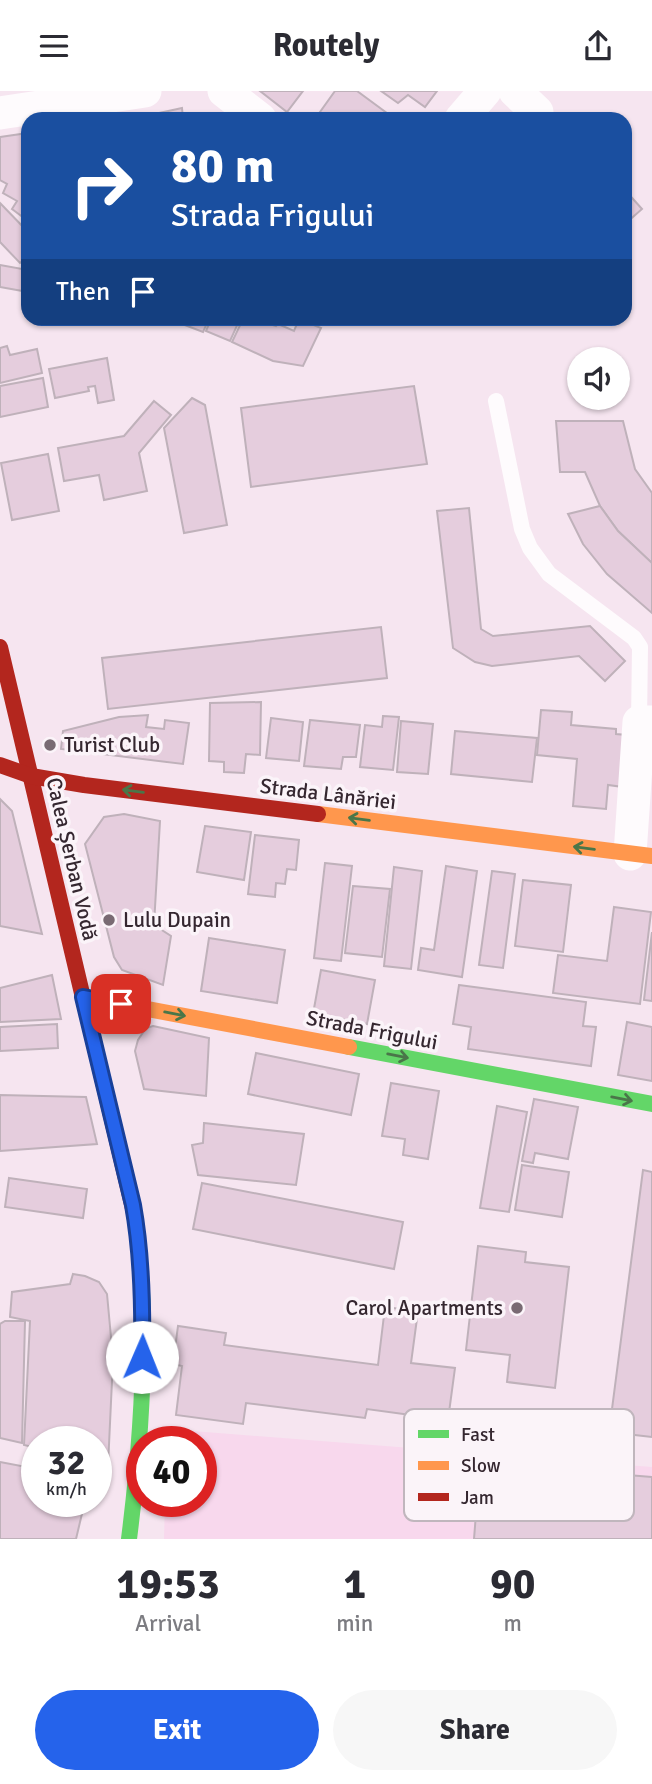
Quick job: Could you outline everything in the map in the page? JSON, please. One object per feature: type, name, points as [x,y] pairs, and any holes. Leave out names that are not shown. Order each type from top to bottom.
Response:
[{"type":"street","points":[[24,112],[94,109],[145,91]]},
{"type":"street","points":[[224,91],[251,112]]},
{"type":"street","points":[[467,112],[485,91]]},
{"type":"street","points":[[0,113],[21,112]]},
{"type":"street","name":"Calea Șerban Vodă","points":[[0,647],[139,1237],[142,1286],[141,1401],[137,1483],[129,1539]]},
{"type":"street","points":[[641,855],[645,722]]},
{"type":"street","name":"Strada Lânăriei","points":[[0,765],[31,776],[84,785],[641,855]]},
{"type":"street","name":"Strada Frigului","points":[[83,997],[652,1104]]},
{"type":"lane","points":[[496,401],[522,529],[530,548],[549,574],[634,638],[640,647],[645,722]]},
{"type":"shaded area","points":[[217,1433],[404,1448],[404,1521],[634,1521],[634,1466],[652,1467],[652,1539],[164,1539],[165,1517],[217,1517]]},
{"type":"building","points":[[260,91],[303,91],[287,112]]},
{"type":"building","points":[[335,91],[357,91],[386,112],[320,112]]},
{"type":"building","points":[[381,91],[437,91],[425,107],[408,95],[398,103]]},
{"type":"building","points":[[182,108],[182,112],[164,112]]},
{"type":"building","points":[[21,134],[21,216],[12,209],[17,201],[3,193],[7,184],[0,180],[0,137]]},
{"type":"building","points":[[632,198],[642,209],[632,218]]},
{"type":"building","points":[[0,203],[21,225],[21,262],[0,242]]},
{"type":"building","points":[[0,265],[21,269],[21,291],[0,287]]},
{"type":"building","points":[[187,326],[206,326],[203,332]]},
{"type":"building","points":[[208,326],[237,326],[230,341],[206,331]]},
{"type":"building","points":[[240,326],[283,326],[294,331],[296,326],[321,328],[303,366],[273,361],[232,342]]},
{"type":"building","points":[[7,346],[10,355],[37,349],[42,373],[0,383],[0,348]]},
{"type":"building","points":[[107,358],[114,400],[98,403],[95,386],[88,387],[89,391],[55,398],[49,369]]},
{"type":"building","points":[[43,378],[48,407],[0,417],[0,386]]},
{"type":"building","points":[[414,386],[427,464],[251,487],[241,408]]},
{"type":"building","points":[[192,398],[205,405],[227,525],[184,533],[164,428]]},
{"type":"building","points":[[154,401],[171,415],[139,453],[147,491],[104,500],[99,475],[64,481],[58,448],[124,436]]},
{"type":"building","points":[[556,421],[623,421],[635,469],[652,493],[652,563],[618,531],[600,506],[585,472],[560,472]]},
{"type":"building","points":[[48,454],[59,511],[12,520],[1,463]]},
{"type":"building","points":[[600,506],[618,531],[652,563],[652,613],[607,574],[583,544],[568,514]]},
{"type":"building","points":[[469,508],[481,629],[493,636],[590,626],[625,661],[605,681],[579,656],[492,666],[475,662],[453,648],[437,511]]},
{"type":"building","points":[[381,627],[387,678],[108,709],[102,658]]},
{"type":"building","points":[[261,702],[260,755],[246,754],[244,773],[224,772],[224,762],[209,761],[210,703]]},
{"type":"building","points":[[541,710],[572,712],[571,725],[616,729],[616,734],[627,735],[623,787],[608,785],[606,809],[573,806],[577,759],[537,755]]},
{"type":"building","points":[[148,715],[146,727],[164,729],[165,720],[189,723],[183,764],[61,749],[63,731],[119,717]]},
{"type":"building","points":[[383,716],[399,717],[393,770],[360,767],[365,725],[382,727]]},
{"type":"building","points":[[271,718],[303,722],[299,761],[266,758]]},
{"type":"building","points":[[310,720],[360,725],[356,757],[343,757],[341,769],[304,766]]},
{"type":"building","points":[[401,721],[433,724],[428,774],[397,772]]},
{"type":"building","points":[[455,731],[537,738],[532,782],[451,774]]},
{"type":"building","points":[[0,799],[12,811],[42,934],[0,926]]},
{"type":"building","points":[[124,814],[160,821],[154,925],[171,936],[163,985],[122,970],[114,957],[85,844],[104,817]]},
{"type":"building","points":[[205,826],[251,832],[244,880],[197,872]]},
{"type":"building","points":[[255,835],[299,840],[296,870],[287,869],[285,884],[276,883],[275,897],[248,894]]},
{"type":"building","points":[[325,863],[352,866],[341,961],[314,958]]},
{"type":"building","points":[[446,866],[477,871],[462,977],[418,970],[421,948],[434,950]]},
{"type":"building","points":[[394,867],[422,871],[411,969],[384,966]]},
{"type":"building","points":[[492,871],[515,874],[503,968],[479,965]]},
{"type":"building","points":[[523,880],[571,885],[563,952],[515,946]]},
{"type":"building","points":[[353,886],[390,889],[382,957],[345,953]]},
{"type":"building","points":[[614,907],[651,912],[640,1004],[553,993],[558,955],[607,961]]},
{"type":"building","points":[[652,932],[652,1001],[644,1000]]},
{"type":"building","points":[[209,938],[285,950],[277,1003],[201,991]]},
{"type":"building","points":[[321,970],[375,980],[367,1024],[313,1014]]},
{"type":"building","points":[[52,975],[61,1019],[0,1022],[0,988]]},
{"type":"building","points":[[459,985],[586,1002],[583,1026],[596,1027],[591,1066],[468,1049],[471,1027],[453,1024]]},
{"type":"building","points":[[627,1022],[652,1027],[652,1081],[618,1075]]},
{"type":"building","points":[[57,1024],[58,1048],[0,1051],[0,1027]]},
{"type":"building","points":[[153,1026],[209,1038],[206,1096],[144,1089],[135,1051],[146,1028]]},
{"type":"building","points":[[256,1053],[359,1074],[351,1115],[248,1094]]},
{"type":"building","points":[[391,1083],[439,1091],[428,1159],[403,1155],[405,1139],[382,1136]]},
{"type":"building","points":[[0,1095],[86,1097],[97,1144],[0,1151]]},
{"type":"building","points":[[534,1099],[578,1107],[568,1159],[535,1153],[533,1163],[522,1161]]},
{"type":"building","points":[[497,1106],[527,1112],[509,1212],[480,1208]]},
{"type":"building","points":[[204,1123],[304,1134],[296,1185],[198,1175],[192,1145],[203,1143]]},
{"type":"building","points":[[522,1165],[569,1172],[562,1217],[515,1210]]},
{"type":"building","points":[[643,1170],[652,1172],[652,1437],[634,1435],[634,1409],[612,1409]]},
{"type":"building","points":[[9,1178],[87,1189],[83,1218],[5,1207]]},
{"type":"building","points":[[202,1183],[403,1222],[394,1269],[193,1229]]},
{"type":"building","name":"Carol Apartments","points":[[478,1246],[526,1252],[525,1262],[569,1267],[555,1388],[507,1382],[510,1355],[466,1350]]},
{"type":"building","points":[[73,1274],[85,1276],[99,1282],[107,1294],[113,1359],[110,1426],[25,1426],[30,1321],[10,1317],[12,1292],[70,1284]]},
{"type":"building","points":[[385,1307],[418,1311],[411,1363],[455,1368],[449,1409],[404,1409],[404,1414],[367,1409],[365,1418],[246,1403],[243,1424],[176,1415],[182,1366],[173,1364],[178,1326],[226,1333],[224,1345],[378,1365]]},
{"type":"building","points":[[5,1321],[25,1321],[21,1443],[0,1438],[0,1324]]},
{"type":"building","points":[[0,1462],[21,1466],[21,1517],[81,1517],[76,1539],[0,1539]]},
{"type":"building","points":[[634,1476],[652,1477],[652,1539],[474,1539],[475,1521],[634,1521]]},
{"type":"traffic: fast","points":[[349,1047],[652,1104]]},
{"type":"traffic: fast","points":[[129,1539],[138,1459],[143,1376],[142,1293],[134,1213]]},
{"type":"traffic: slow","points":[[318,814],[652,856]]},
{"type":"traffic: slow","points":[[84,997],[349,1047]]},
{"type":"traffic: jam","points":[[0,647],[134,1213]]},
{"type":"traffic: jam","points":[[0,765],[31,776],[84,785],[318,814]]},
{"type":"place","name":"Turist Club","points":[[50,745]]},
{"type":"place","name":"Lulu Dupain","points":[[109,920]]},
{"type":"place","name":"Carol Apartments","points":[[517,1308]]},
{"type":"route","points":[[121,1004],[83,997],[139,1237],[142,1357]]}]
